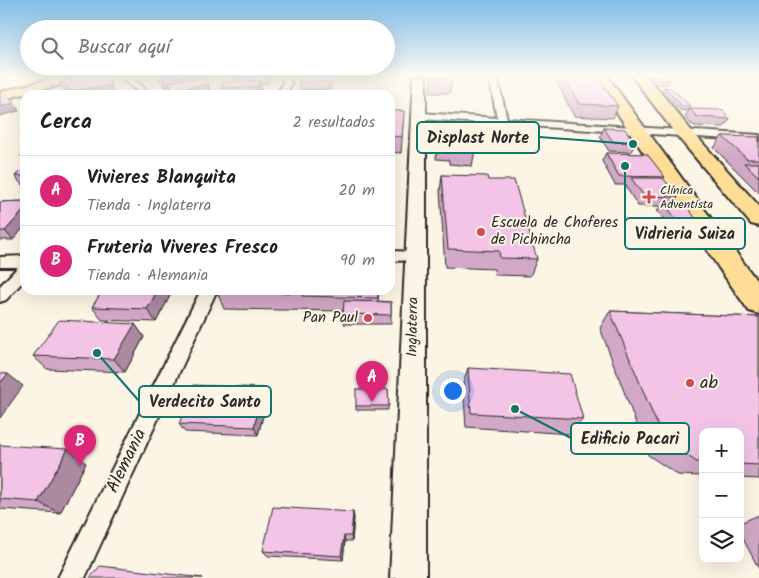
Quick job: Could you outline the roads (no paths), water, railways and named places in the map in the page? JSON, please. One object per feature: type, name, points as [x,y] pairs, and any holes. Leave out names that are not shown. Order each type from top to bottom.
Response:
[{"type":"main road","points":[[618,103],[759,304]]},
{"type":"main road","points":[[660,103],[759,219]]},
{"type":"street","name":"Inglaterra","points":[[408,578],[420,103]]},
{"type":"street","points":[[499,103],[503,122]]},
{"type":"street","points":[[420,116],[759,138]]},
{"type":"street","points":[[395,256],[415,256]]},
{"type":"street","points":[[0,262],[20,261]]},
{"type":"street","points":[[0,296],[20,274]]},
{"type":"street","name":"Alemania","points":[[70,578],[207,295]]},
{"type":"place","name":"Displast Norte","points":[[633,144]]},
{"type":"place","name":"Vidrieria Suiza","points":[[625,166]]},
{"type":"place","name":"Clínica Adventista","points":[[649,197]]},
{"type":"place","name":"Escuela de Choferes de Pichincha","points":[[481,232]]},
{"type":"place","name":"Pan Paul","points":[[368,318]]},
{"type":"place","name":"Verdecito Santo","points":[[97,353]]},
{"type":"place","name":"ab","points":[[690,383]]},
{"type":"place","name":"Vivieres Blanquita","points":[[372,402]]},
{"type":"place","name":"Edificio Pacari","points":[[515,409]]},
{"type":"place","name":"Fruteria Viveres Fresco","points":[[80,466]]}]
